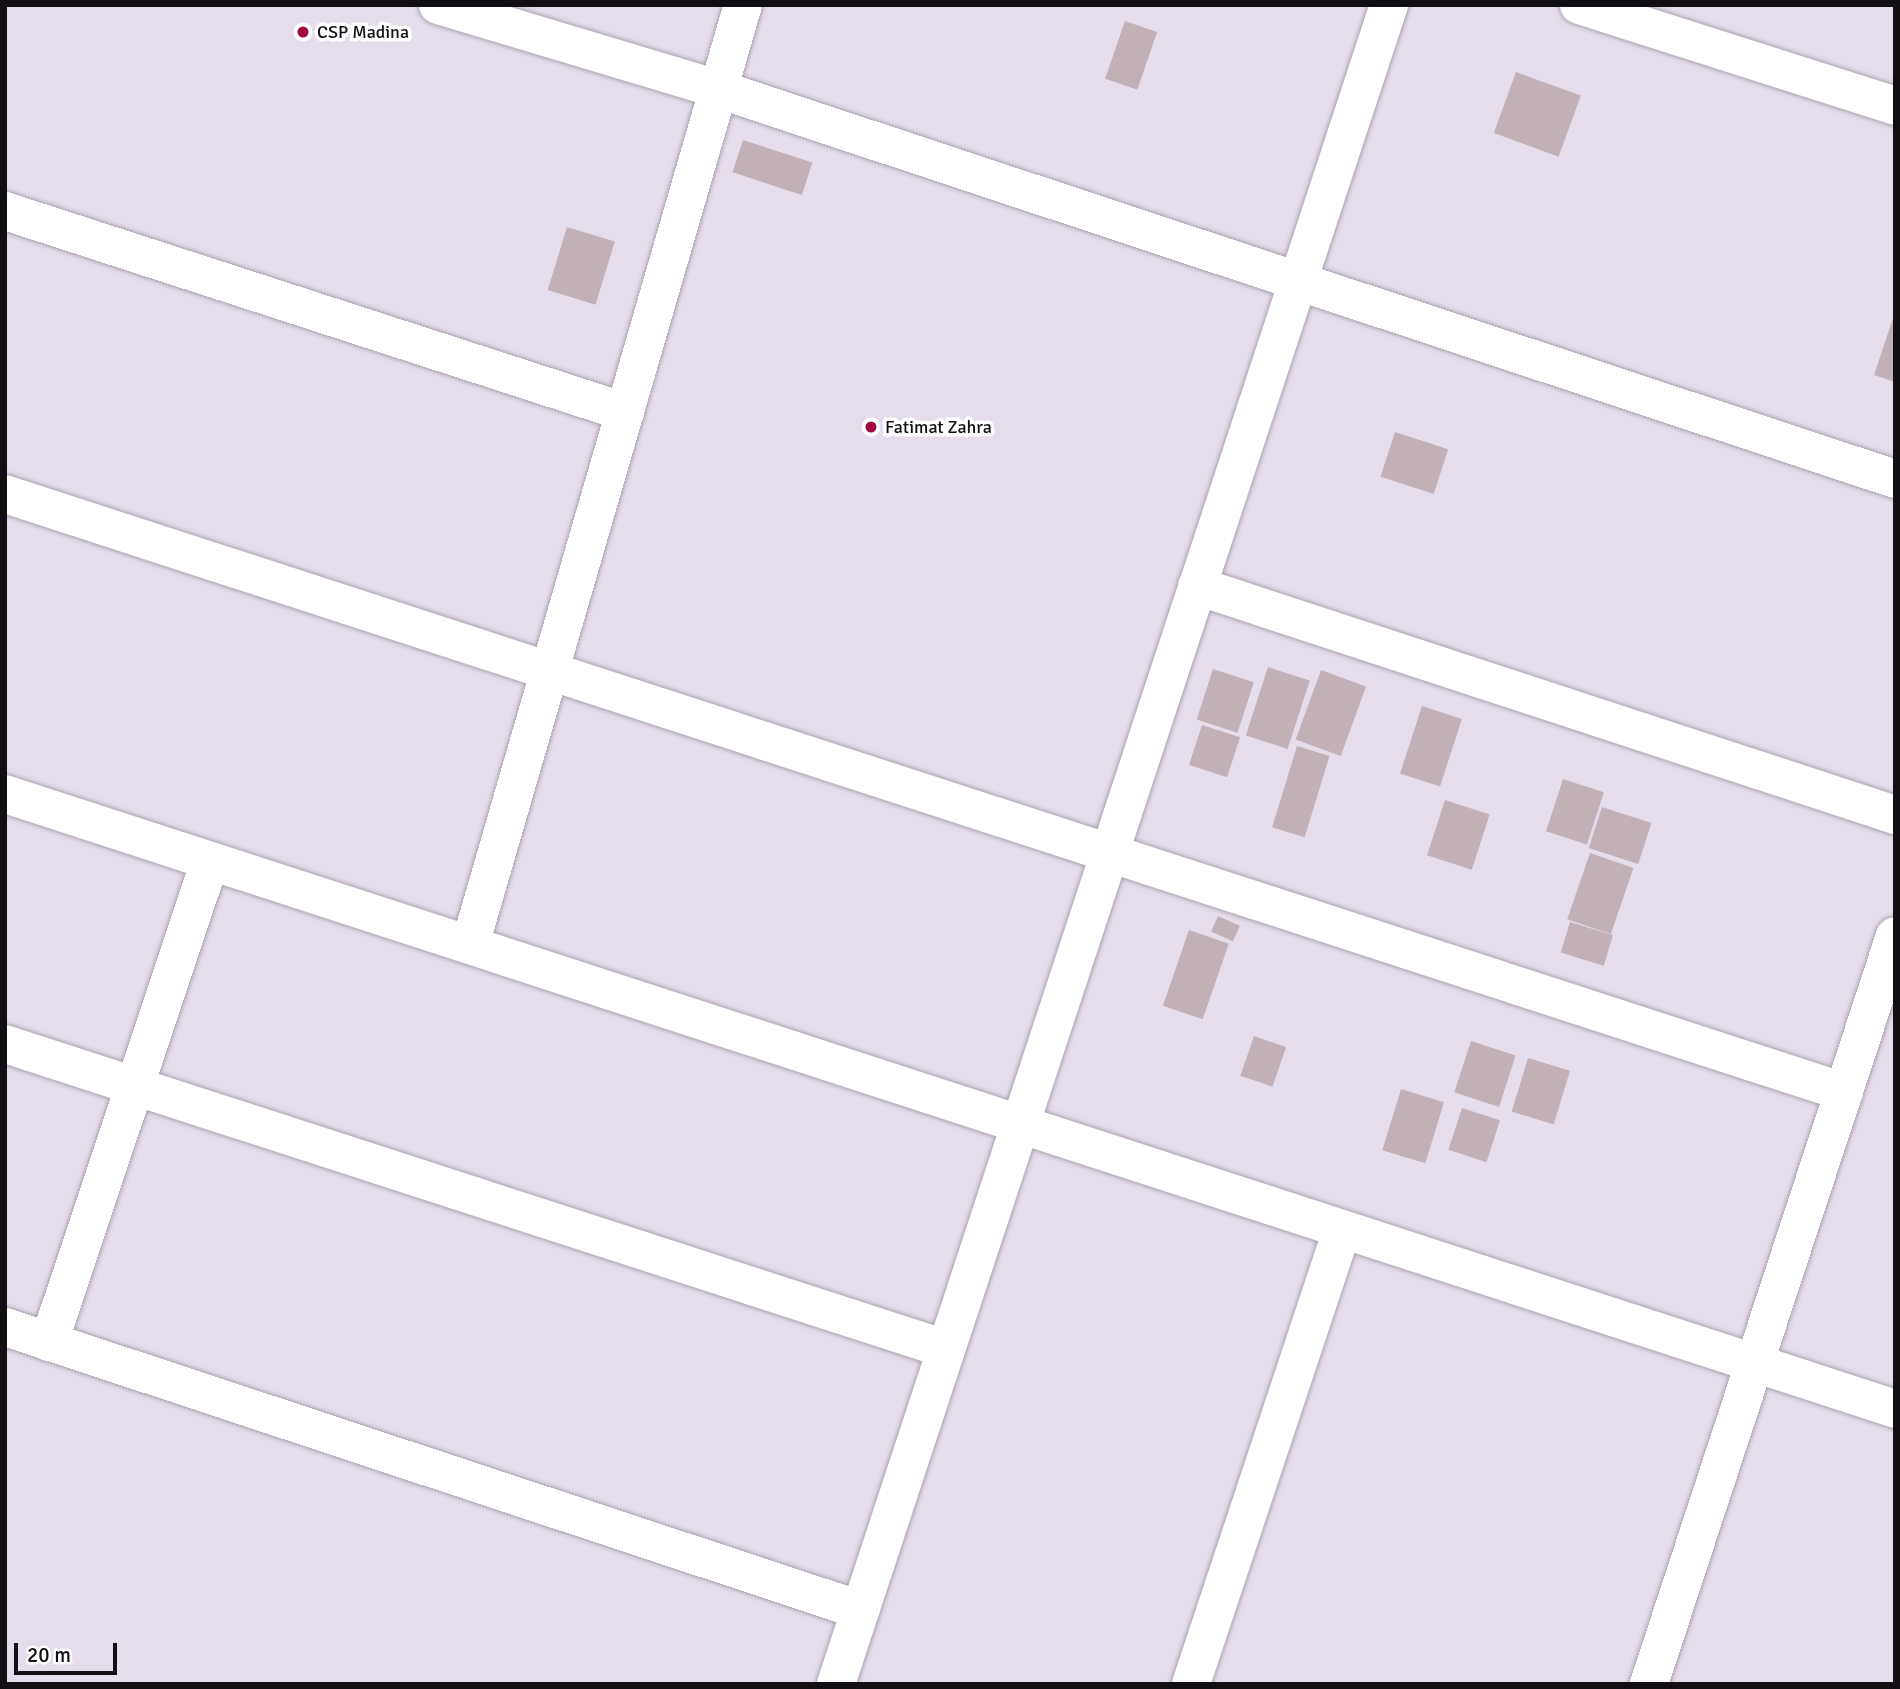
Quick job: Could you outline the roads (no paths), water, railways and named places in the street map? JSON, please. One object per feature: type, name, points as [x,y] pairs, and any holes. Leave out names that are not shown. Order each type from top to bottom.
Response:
[{"type":"street","points":[[438,5],[718,89],[1895,479]]},
{"type":"street","points":[[470,945],[743,5]]},
{"type":"street","points":[[836,1684],[1389,5]]},
{"type":"street","points":[[1579,5],[1895,106]]},
{"type":"street","points":[[5,211],[625,412]]},
{"type":"street","points":[[5,494],[1844,1092]]},
{"type":"street","points":[[1197,586],[1895,815]]},
{"type":"street","points":[[5,794],[1895,1409]]},
{"type":"street","points":[[49,1342],[210,860]]},
{"type":"street","points":[[1649,1684],[1895,936]]},
{"type":"street","points":[[5,1044],[946,1349]]},
{"type":"street","points":[[1191,1684],[1342,1229]]},
{"type":"street","points":[[5,1327],[860,1610]]},
{"type":"place","name":"CSP Madina","points":[[303,32]]},
{"type":"place","name":"Fatimat Zahra","points":[[871,427]]}]
